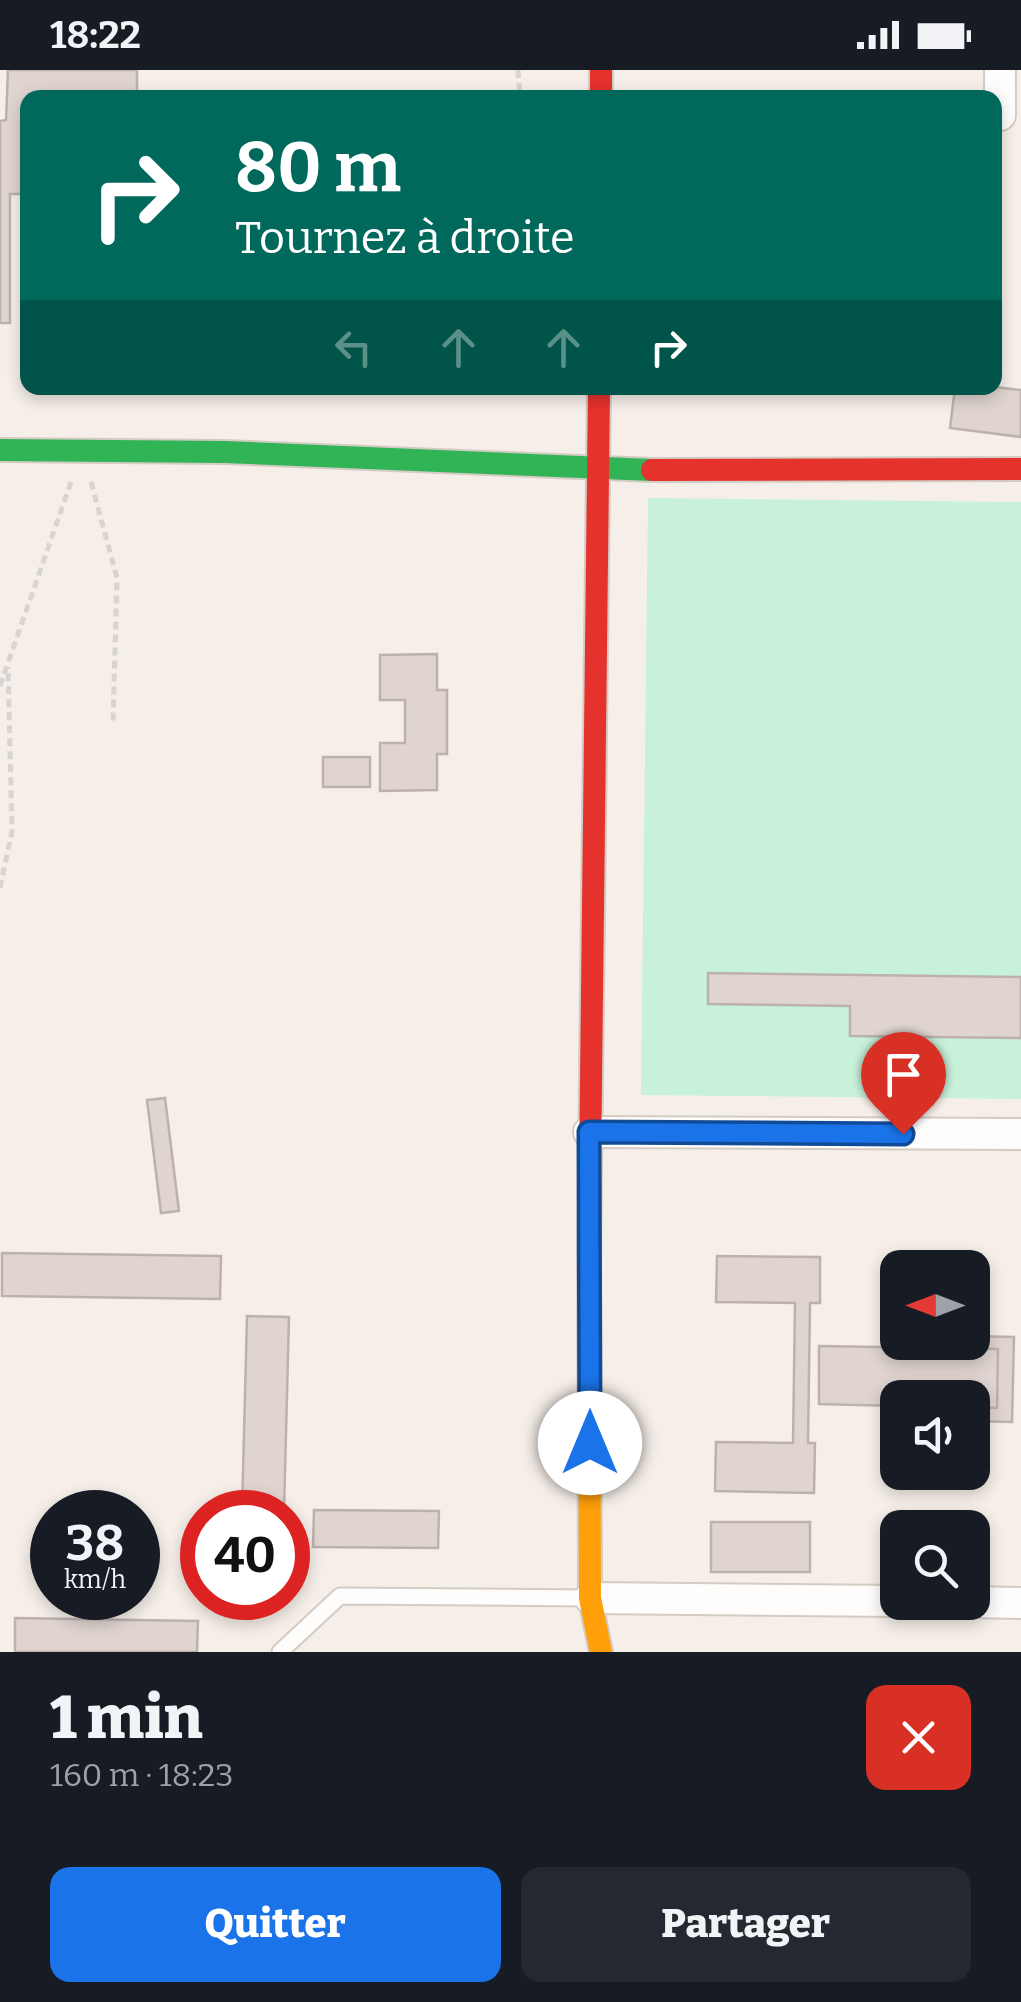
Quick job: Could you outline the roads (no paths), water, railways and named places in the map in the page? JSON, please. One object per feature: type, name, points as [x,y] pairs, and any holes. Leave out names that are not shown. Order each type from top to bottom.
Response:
[{"type":"street","points":[[1000,70],[1005,116]]},
{"type":"street","points":[[598,1649],[590,1598],[589,1132],[599,395]]},
{"type":"street","points":[[0,450],[225,452],[598,470],[1021,469]]},
{"type":"street","points":[[589,1132],[1021,1134]]},
{"type":"street","points":[[590,1598],[880,1602]]},
{"type":"street","points":[[990,1602],[1021,1603]]},
{"type":"lane","points":[[280,1652],[340,1596],[590,1598]]}]
